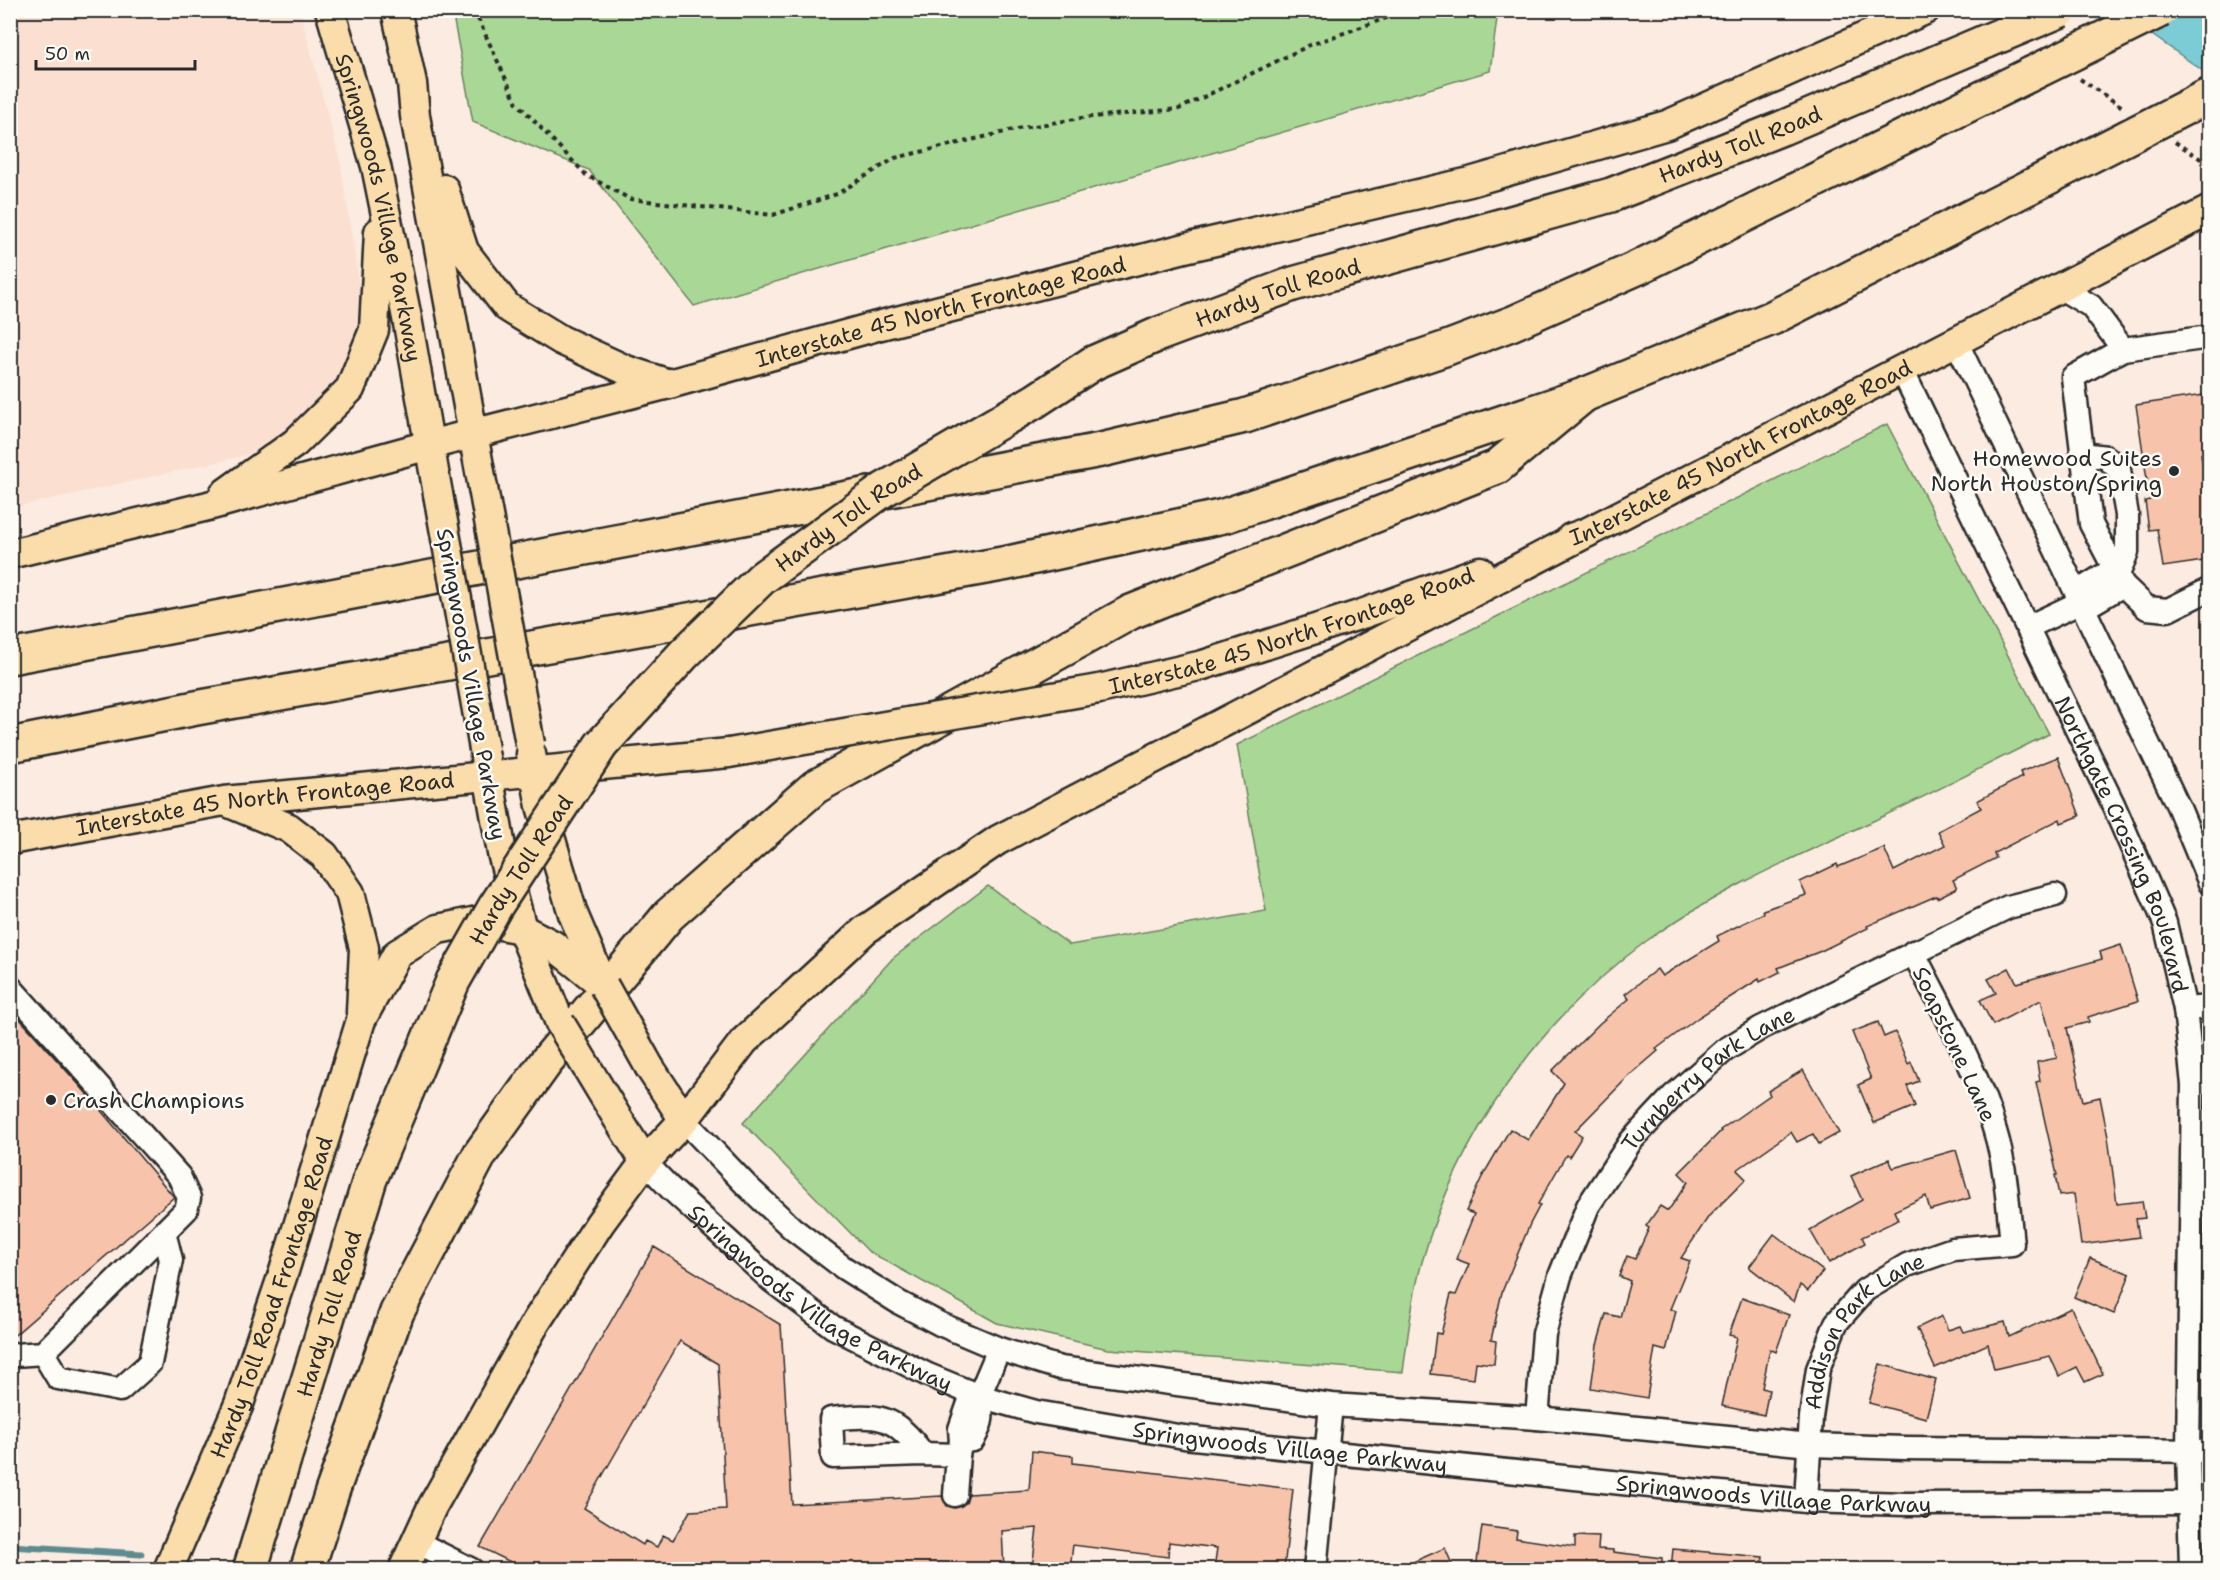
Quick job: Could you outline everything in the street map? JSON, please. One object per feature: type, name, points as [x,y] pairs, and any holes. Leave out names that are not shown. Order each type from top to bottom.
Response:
[{"type":"highway","name":"Hardy Toll Road","points":[[250,1569],[370,1179],[453,981],[495,907],[601,745],[684,654],[762,578],[883,490],[1035,401],[1093,363],[1159,334],[1293,284],[1611,195],[1782,128],[2061,10]]},
{"type":"highway","points":[[10,657],[1101,450],[1245,416],[1447,348],[1513,323],[1637,268],[2161,10]]},
{"type":"highway","points":[[10,745],[196,708],[1008,563],[1224,516],[1584,395],[1772,318],[2210,95]]},
{"type":"highway","points":[[307,1569],[332,1492],[397,1312],[480,1154],[546,1062],[669,915],[815,787],[1131,612],[1497,466],[1584,395]]},
{"type":"main road","name":"Springwoods Village Parkway","points":[[330,10],[381,191],[502,853],[534,941],[560,1023],[645,1162]]},
{"type":"main road","name":"Springwoods Village Parkway","points":[[396,10],[412,83],[415,116],[541,806],[573,914],[604,986],[650,1068],[684,1120]]},
{"type":"main road","name":"Interstate 45 North Frontage Road","points":[[10,554],[208,506],[473,433],[669,384],[877,326],[1185,248],[1470,182],[1667,125],[1925,10]]},
{"type":"main road","points":[[412,83],[431,114],[446,199],[464,251],[507,307],[561,340],[626,370],[669,384]]},
{"type":"main road","points":[[208,506],[295,443],[350,389],[374,330],[381,191]]},
{"type":"main road","name":"Interstate 45 North Frontage Road","points":[[10,840],[224,801],[486,762],[535,772],[729,753],[1099,689],[1215,662],[1362,614],[1588,532],[2210,210]]},
{"type":"main road","points":[[403,1569],[432,1507],[536,1322],[600,1223],[645,1162],[684,1120],[744,1041],[865,930],[998,840],[1588,532]]},
{"type":"main road","points":[[224,801],[289,828],[324,855],[350,893],[364,948],[361,1020]]},
{"type":"main road","points":[[454,926],[478,907],[490,885],[502,853]]},
{"type":"main road","points":[[361,1020],[397,954],[438,929],[477,921],[534,941],[604,986]]},
{"type":"main road","name":"Hardy Toll Road Frontage Road","points":[[168,1569],[239,1404],[285,1268],[361,1020]]},
{"type":"street","points":[[2059,287],[2091,306],[2123,349]]},
{"type":"street","points":[[2210,337],[2123,349],[2073,377],[2091,524],[2118,576],[2147,608],[2168,610],[2210,589]]},
{"type":"street","points":[[1956,341],[2179,808],[2210,883]]},
{"type":"street","name":"Northgate Crossing Boulevard","points":[[1902,370],[2028,627],[2112,804],[2165,923],[2185,1009],[2193,1085],[2199,1503],[2191,1569]]},
{"type":"street","points":[[2028,627],[2081,601],[2118,576],[2127,552],[2127,525],[2119,470],[2106,457],[2082,454]]},
{"type":"street","name":"Turnberry Park Lane","points":[[1537,1418],[1544,1334],[1560,1276],[1588,1206],[1632,1142],[1674,1095],[1725,1050],[1761,1028],[2008,907],[2055,895]]},
{"type":"street","name":"Soapstone Lane","points":[[1913,952],[1960,1044],[1995,1131],[2006,1186],[2012,1244]]},
{"type":"street","points":[[10,987],[179,1176],[189,1198],[186,1210],[43,1353],[15,1355],[10,1353]]},
{"type":"street","points":[[2185,1009],[2210,1007]]},
{"type":"street","name":"Springwoods Village Parkway","points":[[684,1120],[747,1186],[793,1229],[844,1268],[898,1302],[940,1324],[999,1349],[1060,1368],[1331,1405],[1537,1418],[1810,1445],[2199,1451]]},
{"type":"street","name":"Springwoods Village Parkway","points":[[645,1162],[669,1187],[772,1281],[833,1328],[928,1375],[978,1396],[1036,1412],[1184,1437],[1806,1501],[1905,1504],[2199,1503]]},
{"type":"street","points":[[43,1353],[58,1378],[120,1390],[150,1363],[171,1260],[164,1232]]},
{"type":"street","name":"Addison Park Lane","points":[[1806,1501],[1810,1417],[1818,1369],[1836,1323],[1866,1290],[1907,1265],[1953,1249],[2012,1244]]},
{"type":"street","points":[[955,1495],[960,1429],[968,1406],[978,1396],[999,1349]]},
{"type":"street","points":[[1315,1569],[1331,1405]]},
{"type":"street","points":[[923,1454],[959,1449]]},
{"type":"street","points":[[416,1542],[472,1569]]},
{"type":"path","points":[[474,10],[517,103],[586,175],[630,199],[773,215],[837,194],[895,158],[1022,128],[1081,118],[1179,109],[1310,45],[1409,10]]},
{"type":"path","points":[[2073,75],[2132,113]]},
{"type":"path","points":[[2170,139],[2210,165]]},
{"type":"shaded area","points":[[10,11],[300,11],[340,161],[361,294],[350,389],[247,455],[11,508]]},
{"type":"green space","points":[[452,10],[1498,11],[1490,71],[694,306],[589,170],[473,122]]},
{"type":"green space","points":[[1887,424],[2049,734],[1698,907],[1645,942],[1606,973],[1570,1007],[1537,1044],[1507,1084],[1480,1126],[1457,1170],[1422,1262],[1413,1303],[1403,1372],[1108,1349],[997,1323],[868,1251],[743,1123],[893,958],[988,886],[1070,945],[1266,911],[1237,745]]},
{"type":"water","points":[[2118,11],[2209,11],[2209,75]]},
{"type":"building","name":"Homewood Suites North Houston/Spring","points":[[2210,394],[2210,453],[2201,454],[2206,488],[2210,487],[2210,560],[2163,567],[2157,529],[2149,530],[2145,501],[2150,500],[2136,405]]},
{"type":"building","points":[[2058,757],[2080,816],[2061,823],[2060,819],[1994,853],[1996,858],[1953,880],[1957,888],[1867,926],[1868,928],[1821,951],[1778,968],[1780,972],[1760,982],[1759,979],[1699,1017],[1656,1049],[1658,1051],[1629,1076],[1575,1131],[1582,1136],[1569,1157],[1566,1155],[1538,1204],[1540,1205],[1502,1292],[1491,1340],[1496,1341],[1494,1364],[1476,1362],[1474,1379],[1431,1374],[1436,1333],[1441,1334],[1451,1294],[1456,1295],[1469,1264],[1456,1259],[1474,1214],[1466,1211],[1482,1177],[1510,1129],[1528,1140],[1564,1083],[1552,1071],[1600,1023],[1629,999],[1625,994],[1657,969],[1662,976],[1719,941],[1717,936],[1764,913],[1763,910],[1806,895],[1800,882],[1837,864],[1838,867],[1884,848],[1894,871],[1945,845],[1938,831],[1981,808],[1977,801],[2022,777],[2020,772]]},
{"type":"building","points":[[2121,945],[2138,1001],[2088,1017],[2089,1022],[2067,1028],[2083,1101],[2100,1097],[2117,1204],[2142,1201],[2145,1218],[2136,1219],[2139,1237],[2081,1245],[2074,1194],[2059,1196],[2055,1175],[2057,1175],[2036,1082],[2040,1081],[2037,1062],[2057,1058],[2041,1000],[1993,1025],[1980,1000],[1996,993],[1988,979],[2009,968],[2017,983],[2102,959],[2100,952]]},
{"type":"building","name":"Crash Champions","points":[[10,1008],[81,1087],[174,1197],[10,1339]]},
{"type":"building","points":[[1878,1022],[1884,1037],[1895,1032],[1908,1064],[1911,1062],[1919,1081],[1907,1086],[1915,1106],[1874,1123],[1858,1085],[1871,1079],[1852,1032]]},
{"type":"building","points":[[1803,1070],[1839,1133],[1819,1144],[1813,1134],[1797,1142],[1791,1132],[1737,1170],[1746,1179],[1709,1216],[1681,1258],[1690,1261],[1670,1309],[1676,1311],[1666,1351],[1655,1348],[1647,1398],[1591,1388],[1597,1345],[1606,1314],[1620,1317],[1630,1281],[1619,1276],[1627,1256],[1635,1259],[1649,1228],[1646,1226],[1660,1206],[1668,1211],[1688,1182],[1679,1173],[1720,1130],[1770,1095],[1768,1091]]},
{"type":"building","points":[[1956,1150],[1970,1198],[1930,1210],[1926,1196],[1894,1211],[1898,1220],[1862,1237],[1865,1243],[1829,1263],[1810,1230],[1862,1200],[1851,1176],[1889,1159],[1893,1168]]},
{"type":"building","points":[[1774,1234],[1823,1271],[1808,1291],[1800,1285],[1794,1302],[1749,1267]]},
{"type":"building","points":[[654,1247],[781,1325],[792,1504],[942,1496],[947,1506],[955,1508],[966,1503],[969,1494],[1029,1490],[1032,1451],[1073,1456],[1073,1463],[1293,1489],[1284,1569],[1214,1569],[1217,1548],[1169,1542],[1168,1557],[1073,1545],[1070,1569],[1032,1569],[1037,1528],[1002,1531],[1004,1569],[525,1569],[480,1547]],"holes":[[[680,1341],[718,1364],[726,1509],[690,1511],[673,1540],[663,1535],[657,1547],[645,1541],[643,1545],[584,1508]]]},
{"type":"building","points":[[2090,1258],[2130,1274],[2114,1314],[2074,1297]]},
{"type":"building","points":[[1742,1298],[1789,1315],[1776,1352],[1770,1349],[1762,1388],[1769,1390],[1764,1415],[1722,1406],[1737,1337],[1729,1335]]},
{"type":"building","points":[[2071,1308],[2103,1374],[2085,1382],[2077,1367],[2059,1376],[2050,1356],[1994,1369],[1988,1344],[1935,1368],[1917,1328],[1942,1316],[1948,1330],[1960,1326],[1963,1332],[2005,1322],[2009,1337]]},
{"type":"building","points":[[1880,1364],[1936,1380],[1926,1418],[1869,1403]]},
{"type":"building","points":[[1482,1526],[1517,1531],[1516,1538],[1575,1547],[1575,1536],[1599,1537],[1598,1549],[1662,1558],[1662,1569],[1476,1569]]},
{"type":"building","points":[[1445,1548],[1454,1569],[1397,1569]]},
{"type":"building","points":[[1673,1549],[1763,1557],[1762,1569],[1671,1569]]},
{"type":"waterway","points":[[10,1546],[141,1554]]},
{"type":"place","name":"Homewood Suites North Houston/Spring","points":[[2174,471]]},
{"type":"place","name":"Crash Champions","points":[[51,1100]]}]
